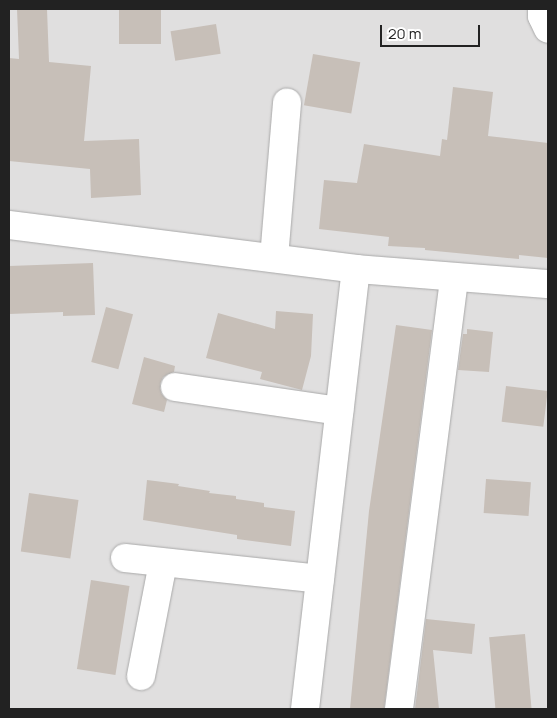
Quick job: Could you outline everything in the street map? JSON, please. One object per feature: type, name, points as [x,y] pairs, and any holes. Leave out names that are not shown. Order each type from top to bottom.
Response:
[{"type":"street","points":[[542,9],[542,16],[548,29]]},
{"type":"street","points":[[274,258],[287,103]]},
{"type":"street","points":[[9,225],[356,269],[548,284]]},
{"type":"street","points":[[305,709],[356,269]]},
{"type":"street","points":[[399,709],[454,277]]},
{"type":"street","points":[[175,387],[339,411]]},
{"type":"street","points":[[125,558],[320,579]]},
{"type":"street","points":[[141,676],[163,563]]},
{"type":"shaded area","points":[[9,9],[548,9],[548,709],[9,709]]},
{"type":"building","points":[[17,9],[47,9],[49,62],[91,66],[84,141],[139,139],[141,195],[91,198],[90,169],[9,161],[9,58],[19,59]]},
{"type":"building","points":[[119,9],[161,9],[161,44],[119,44]]},
{"type":"building","points":[[216,24],[221,54],[175,61],[171,31]]},
{"type":"building","points":[[313,54],[360,62],[351,114],[304,105]]},
{"type":"building","points":[[453,87],[493,92],[488,136],[548,143],[548,258],[519,255],[519,259],[425,250],[425,248],[388,246],[389,237],[319,229],[324,180],[357,183],[364,144],[440,156],[442,139],[447,140]]},
{"type":"building","points":[[93,263],[95,315],[63,316],[63,312],[9,314],[9,266]]},
{"type":"building","points":[[106,307],[133,314],[118,369],[91,362]]},
{"type":"building","points":[[276,311],[313,314],[311,356],[302,390],[260,379],[262,372],[206,358],[218,313],[275,329]]},
{"type":"building","points":[[396,325],[432,330],[384,709],[350,709],[369,511]]},
{"type":"building","points":[[467,329],[493,332],[489,372],[458,370],[463,334],[467,334]]},
{"type":"building","points":[[144,357],[175,366],[174,372],[163,377],[160,384],[161,393],[167,400],[164,412],[132,404]]},
{"type":"building","points":[[506,386],[548,391],[543,427],[502,422]]},
{"type":"building","points":[[486,479],[531,482],[529,516],[484,513]]},
{"type":"building","points":[[147,480],[179,484],[178,486],[210,491],[209,493],[236,496],[236,499],[264,503],[264,507],[295,511],[291,546],[237,539],[237,535],[143,520]]},
{"type":"building","points":[[29,493],[79,500],[70,558],[21,551]]},
{"type":"building","points":[[91,580],[130,586],[115,675],[77,669]]},
{"type":"building","points":[[426,619],[475,624],[472,654],[433,650],[439,709],[415,709]]},
{"type":"building","points":[[525,634],[532,709],[495,709],[489,637]]}]
